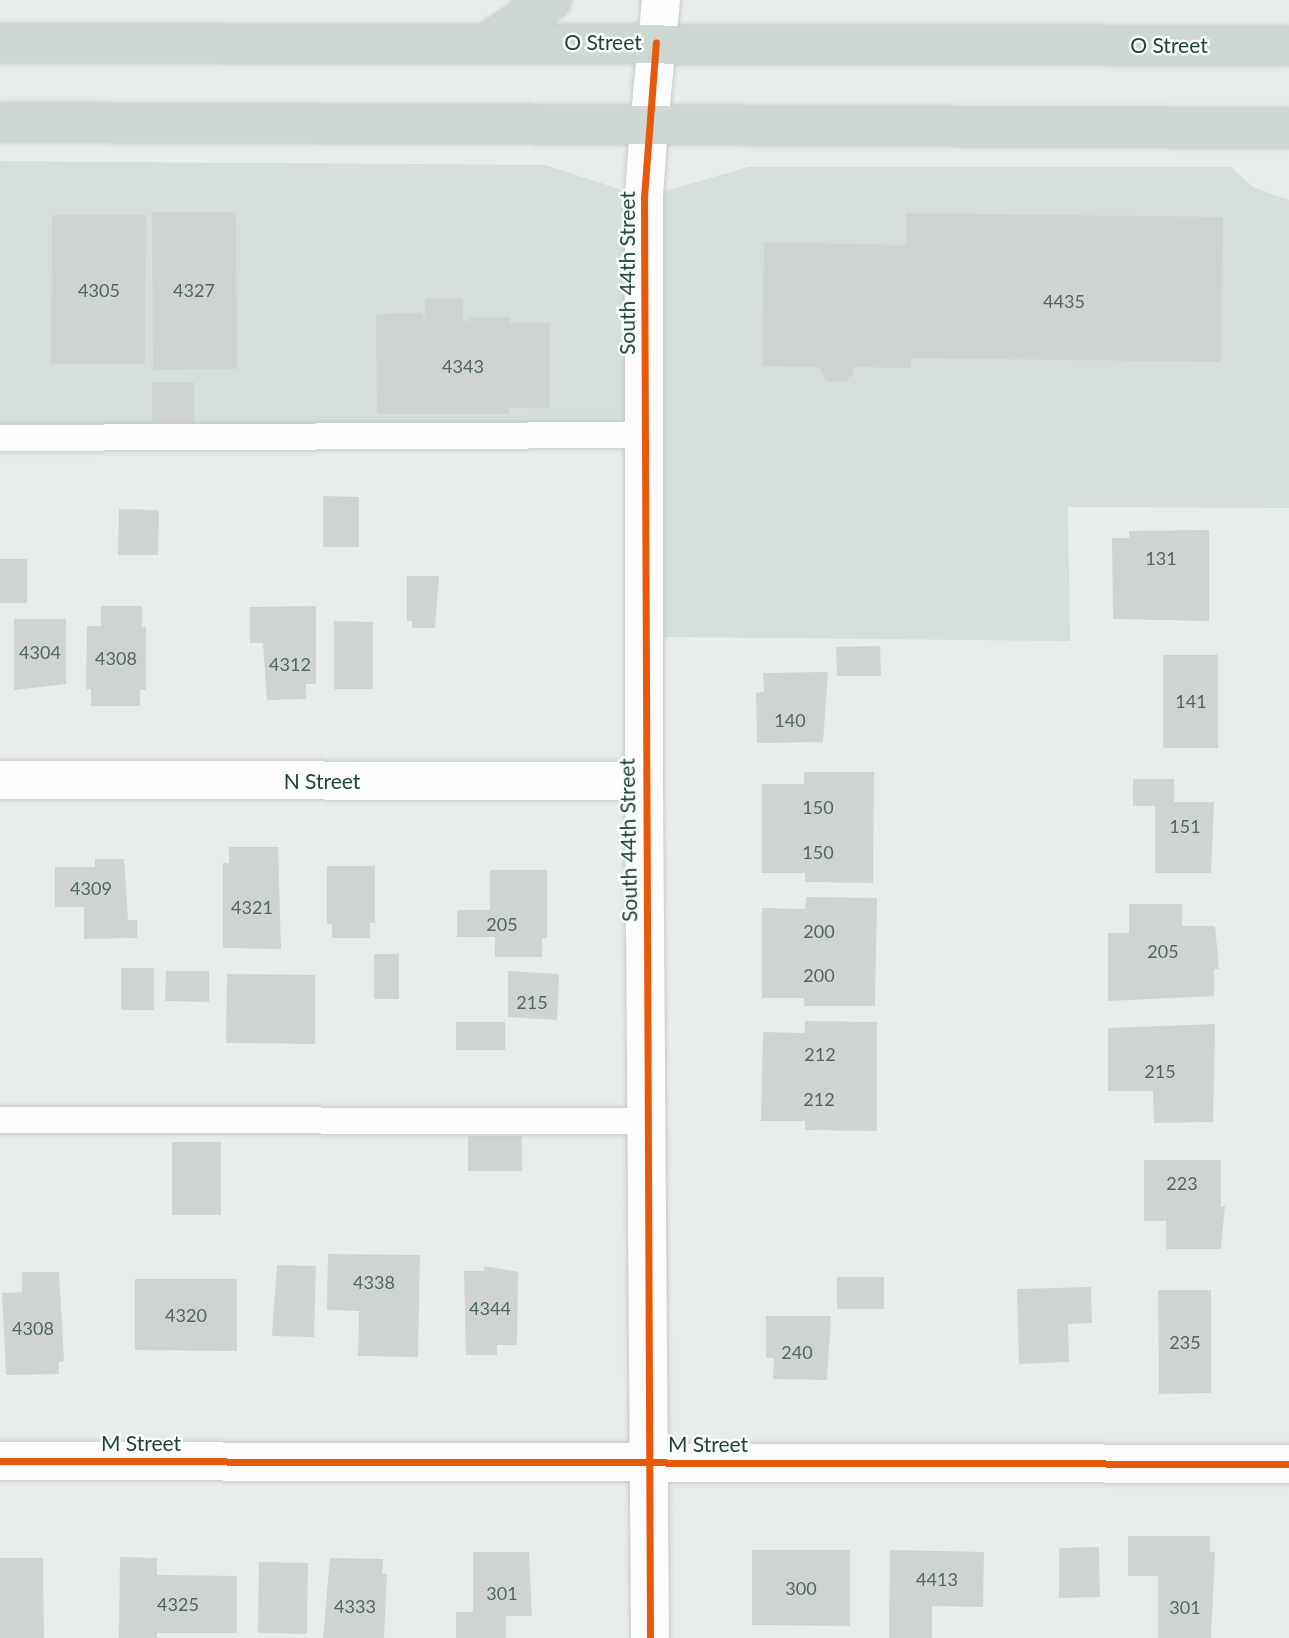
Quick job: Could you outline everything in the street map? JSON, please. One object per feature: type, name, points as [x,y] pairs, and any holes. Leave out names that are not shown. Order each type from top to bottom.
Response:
[{"type":"main road","points":[[488,43],[551,0]]},
{"type":"main road","name":"O Street","points":[[0,43],[656,42],[1289,46]]},
{"type":"main road","points":[[0,122],[1289,128]]},
{"type":"street","name":"South 44th Street","points":[[650,1638],[644,781],[644,197],[661,0]]},
{"type":"street","name":"N Street","points":[[0,780],[644,781]]},
{"type":"street","name":"M Street","points":[[0,1461],[1289,1464]]},
{"type":"lane","points":[[0,438],[644,435]]},
{"type":"lane","points":[[0,1120],[647,1121]]},
{"type":"shaded area","points":[[0,161],[545,165],[644,197],[748,167],[1231,167],[1253,187],[1289,200],[1289,508],[1068,507],[1070,641],[645,637],[644,436],[0,438]]},
{"type":"building","points":[[152,212],[236,212],[237,369],[153,370]]},
{"type":"building","points":[[906,213],[1223,217],[1221,362],[911,358],[911,368],[853,367],[853,374],[845,382],[826,381],[819,367],[762,366],[764,242],[906,245]]},
{"type":"building","points":[[52,215],[146,215],[145,364],[51,364]]},
{"type":"building","points":[[425,299],[463,299],[463,321],[469,321],[469,317],[510,317],[510,323],[550,323],[550,408],[509,408],[509,414],[377,414],[376,314],[421,313],[425,318]]},
{"type":"building","points":[[152,382],[194,382],[194,428],[152,427]]},
{"type":"building","points":[[323,496],[359,497],[359,547],[323,547]]},
{"type":"building","points":[[119,509],[159,510],[158,555],[118,555]]},
{"type":"building","points":[[1209,530],[1209,621],[1113,619],[1112,538],[1129,538],[1129,531]]},
{"type":"building","points":[[0,559],[27,559],[27,603],[0,603]]},
{"type":"building","points":[[407,576],[439,576],[435,628],[412,628],[412,621],[407,621]]},
{"type":"building","points":[[101,606],[142,606],[142,627],[146,627],[146,690],[140,690],[140,706],[91,706],[91,689],[86,689],[87,626],[101,626]]},
{"type":"building","points":[[316,606],[316,684],[306,684],[306,699],[267,700],[263,643],[250,643],[250,607]]},
{"type":"building","points":[[14,619],[66,619],[66,684],[14,690]]},
{"type":"building","points":[[334,621],[373,622],[373,689],[334,689]]},
{"type":"building","points":[[880,646],[881,676],[837,676],[836,647]]},
{"type":"building","points":[[1163,655],[1218,655],[1218,748],[1163,748]]},
{"type":"building","points":[[828,672],[823,742],[757,743],[756,693],[764,692],[763,673]]},
{"type":"building","points":[[804,772],[874,772],[873,883],[805,882],[805,873],[762,873],[762,784],[804,784]]},
{"type":"building","points":[[1133,779],[1174,779],[1174,802],[1214,802],[1211,873],[1155,873],[1155,806],[1133,806]]},
{"type":"building","points":[[229,847],[278,847],[281,949],[223,948],[223,863],[229,863]]},
{"type":"building","points":[[95,859],[124,859],[128,920],[137,920],[137,938],[84,939],[84,907],[55,907],[55,867],[95,867]]},
{"type":"building","points":[[327,866],[375,866],[375,923],[370,923],[370,938],[332,938],[332,924],[327,924]]},
{"type":"building","points":[[490,870],[547,870],[547,938],[542,938],[542,957],[495,957],[495,937],[457,937],[457,910],[490,910]]},
{"type":"building","points":[[806,897],[877,898],[875,1006],[804,1006],[804,998],[762,998],[762,908],[805,909]]},
{"type":"building","points":[[1129,904],[1182,904],[1182,926],[1215,926],[1219,969],[1214,969],[1214,996],[1108,1001],[1108,933],[1129,933]]},
{"type":"building","points":[[374,954],[399,954],[399,999],[374,999]]},
{"type":"building","points":[[121,968],[154,968],[154,1010],[121,1010]]},
{"type":"building","points":[[166,971],[209,971],[209,1002],[165,1001]]},
{"type":"building","points":[[508,971],[559,974],[557,1020],[508,1017]]},
{"type":"building","points":[[227,974],[315,975],[315,1044],[226,1043]]},
{"type":"building","points":[[805,1021],[877,1022],[877,1131],[805,1130],[805,1121],[761,1121],[763,1032],[805,1033]]},
{"type":"building","points":[[456,1022],[505,1022],[505,1050],[456,1050]]},
{"type":"building","points":[[1215,1024],[1213,1122],[1154,1123],[1153,1091],[1108,1091],[1108,1028]]},
{"type":"building","points":[[468,1136],[522,1136],[522,1171],[468,1171]]},
{"type":"building","points":[[172,1142],[221,1142],[221,1215],[172,1215]]},
{"type":"building","points":[[1144,1160],[1221,1160],[1221,1207],[1225,1206],[1221,1249],[1166,1249],[1166,1221],[1144,1221]]},
{"type":"building","points":[[328,1254],[420,1255],[418,1357],[358,1356],[359,1311],[327,1310]]},
{"type":"building","points":[[277,1265],[316,1266],[314,1337],[272,1336]]},
{"type":"building","points":[[484,1266],[518,1272],[517,1345],[497,1345],[497,1355],[466,1355],[464,1271],[484,1271]]},
{"type":"building","points":[[22,1272],[59,1272],[64,1361],[59,1362],[59,1374],[6,1375],[2,1293],[22,1292]]},
{"type":"building","points":[[837,1277],[884,1277],[884,1309],[837,1309]]},
{"type":"building","points":[[135,1279],[237,1279],[237,1351],[135,1350]]},
{"type":"building","points":[[1091,1287],[1092,1323],[1068,1324],[1069,1362],[1019,1364],[1017,1289]]},
{"type":"building","points":[[1158,1290],[1211,1290],[1211,1393],[1159,1394]]},
{"type":"building","points":[[766,1316],[831,1316],[827,1380],[773,1379],[774,1358],[766,1358]]},
{"type":"building","points":[[1128,1536],[1210,1536],[1210,1552],[1215,1552],[1211,1638],[1158,1638],[1158,1576],[1128,1576]]},
{"type":"building","points":[[1099,1547],[1100,1597],[1059,1598],[1059,1548]]},
{"type":"building","points":[[752,1550],[850,1550],[850,1626],[752,1625]]},
{"type":"building","points":[[890,1550],[984,1552],[983,1607],[932,1606],[932,1638],[889,1638]]},
{"type":"building","points":[[473,1552],[529,1552],[532,1616],[506,1616],[506,1638],[456,1638],[456,1612],[473,1612]]},
{"type":"building","points":[[120,1557],[157,1558],[157,1575],[237,1576],[237,1633],[157,1633],[157,1638],[119,1638]]},
{"type":"building","points":[[0,1558],[43,1558],[44,1638],[0,1638]]},
{"type":"building","points":[[330,1558],[383,1559],[382,1574],[387,1574],[384,1638],[323,1638]]},
{"type":"building","points":[[259,1562],[308,1563],[307,1634],[258,1633]]},
{"type":"cycle path","points":[[650,1638],[644,197],[656,42]]},
{"type":"cycle path","points":[[0,1461],[1289,1464]]}]
